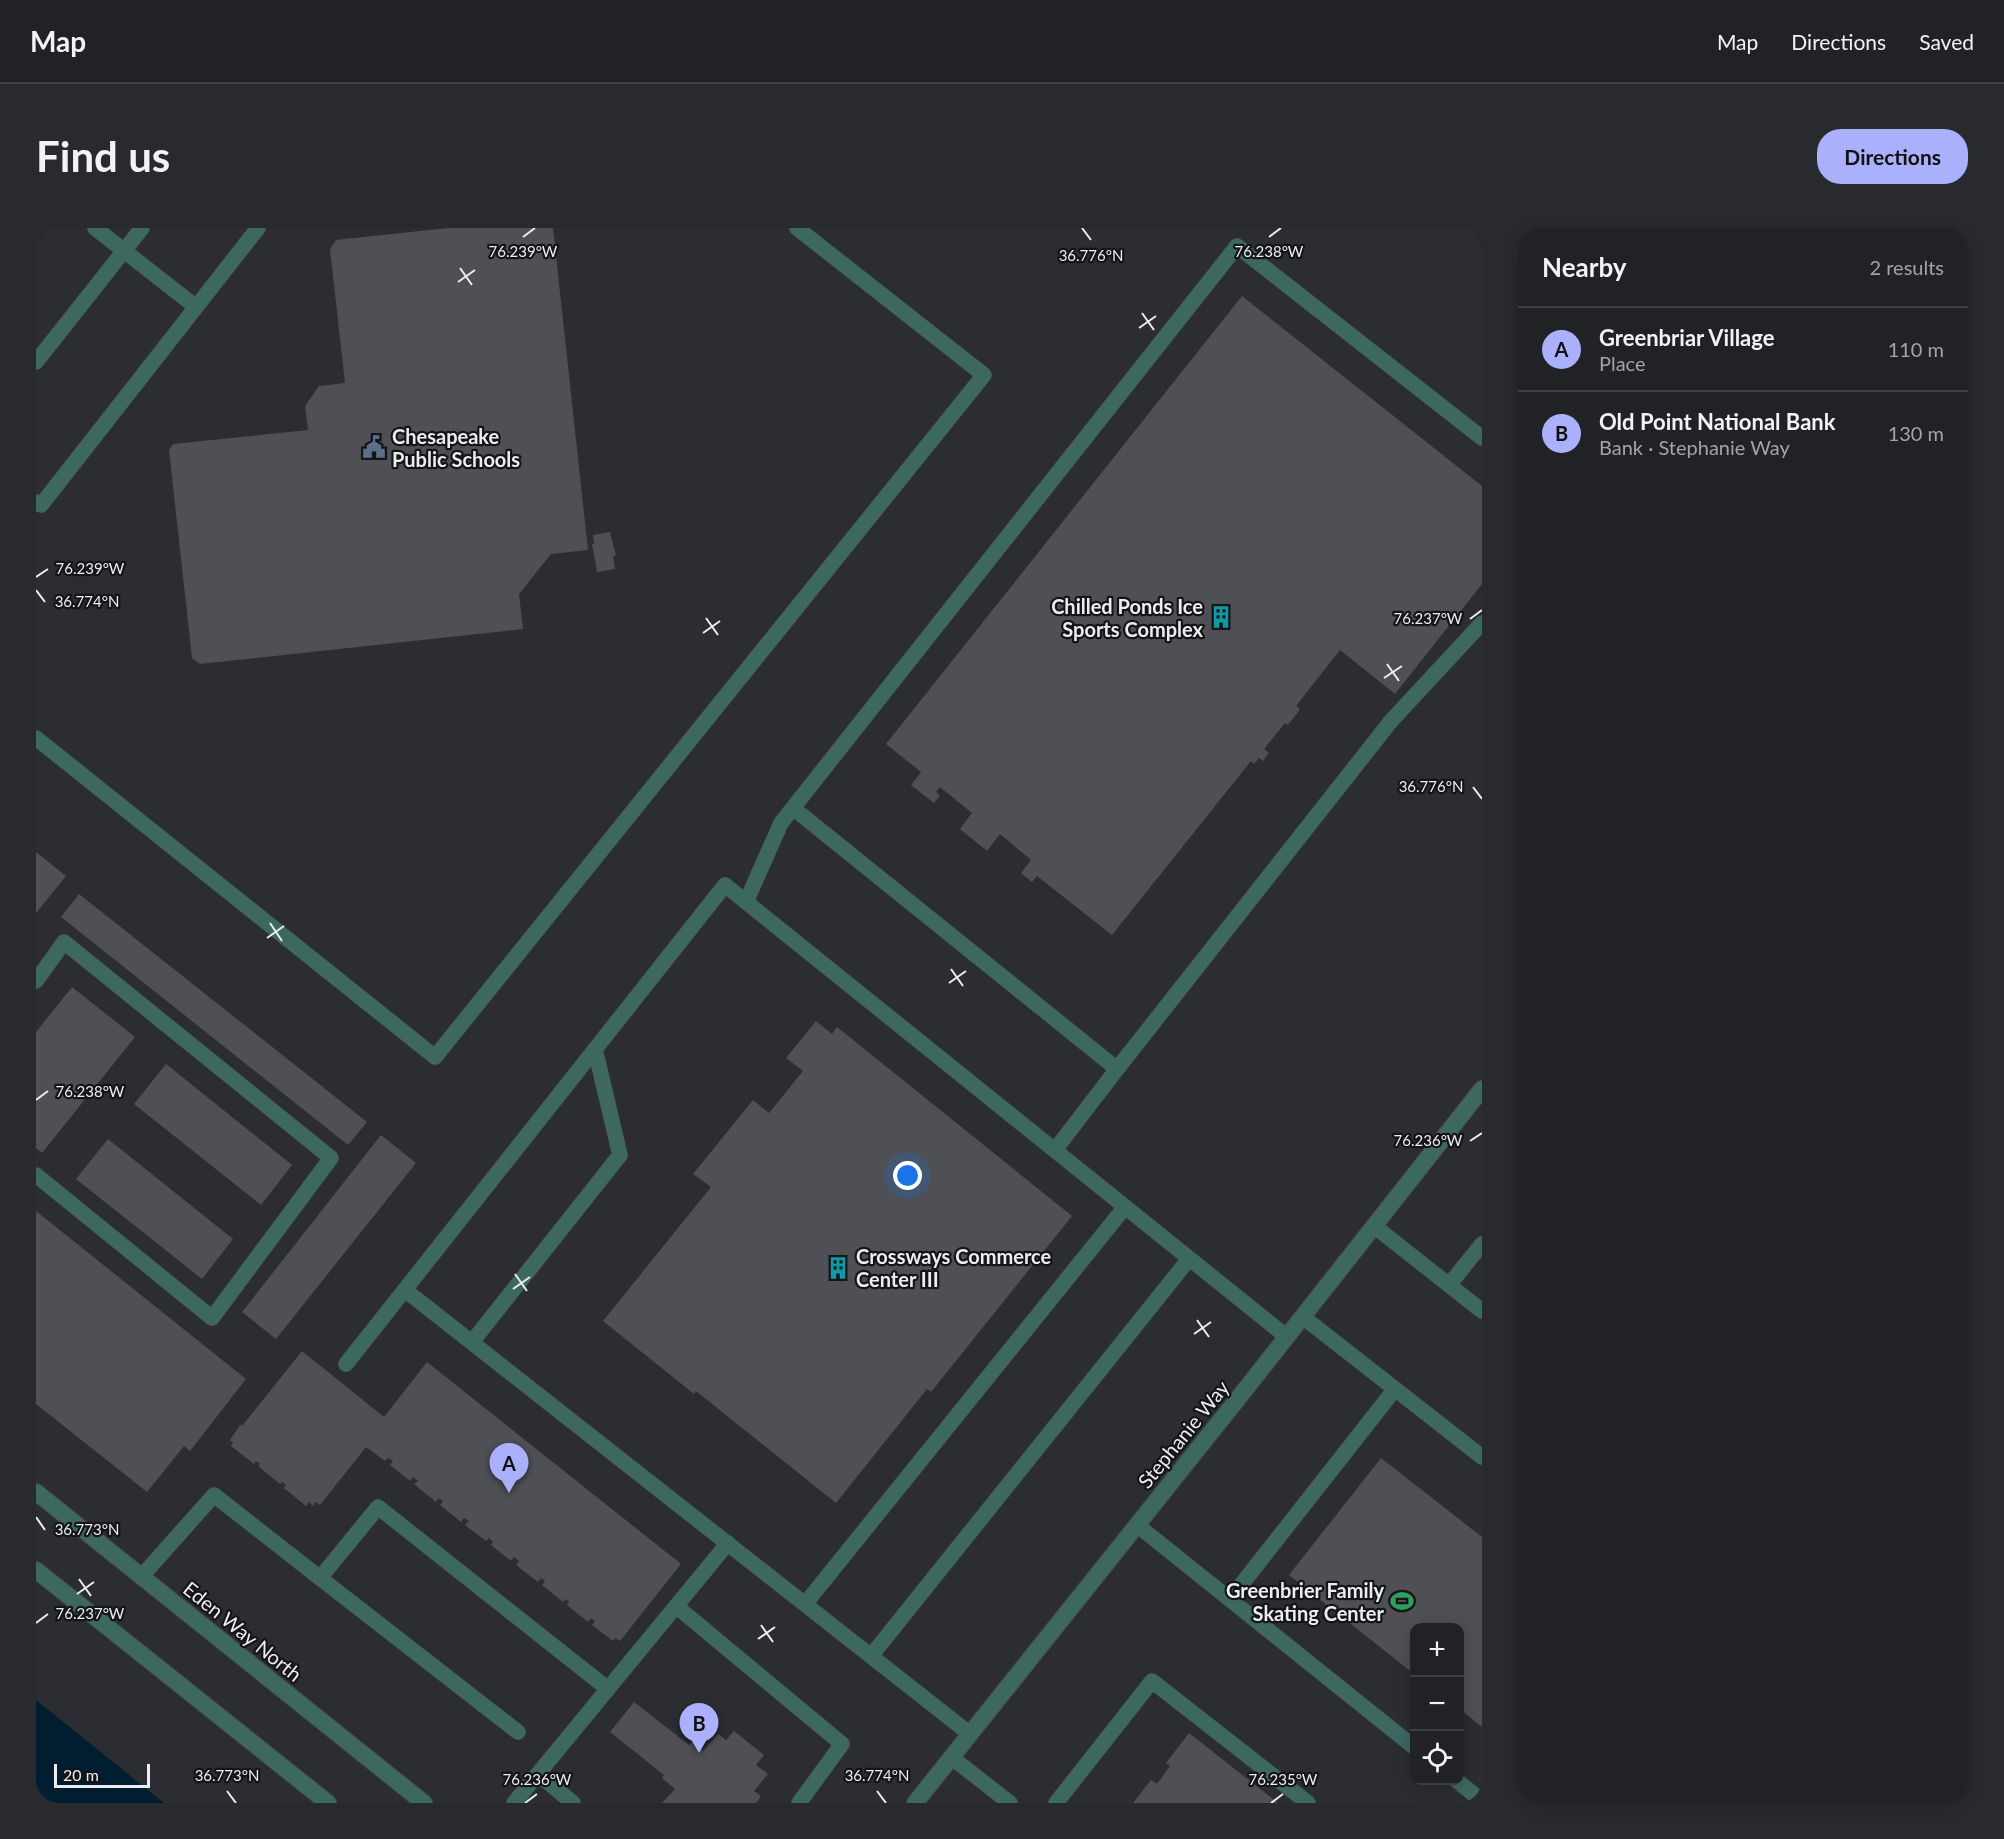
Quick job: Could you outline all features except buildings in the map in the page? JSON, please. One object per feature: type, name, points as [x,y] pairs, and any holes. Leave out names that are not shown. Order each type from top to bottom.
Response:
[{"type":"street","name":"Stephanie Way","points":[[915,1803],[1482,1089]]},
{"type":"street","name":"Eden Way North","points":[[36,1492],[424,1803]]},
{"type":"street","points":[[36,1570],[328,1803]]},
{"type":"lane","points":[[95,228],[196,307]]},
{"type":"lane","points":[[36,362],[142,228]]},
{"type":"lane","points":[[36,502],[41,505],[258,228]]},
{"type":"lane","points":[[36,738],[435,1057],[984,375],[797,228]]},
{"type":"lane","points":[[746,902],[781,823],[1237,246],[1482,438]]},
{"type":"lane","points":[[1055,1150],[1391,721],[1482,623]]},
{"type":"lane","points":[[793,808],[1117,1069]]},
{"type":"lane","points":[[346,1364],[725,885],[1287,1337]]},
{"type":"lane","points":[[36,981],[64,942],[332,1158],[212,1318],[36,1176]]},
{"type":"lane","points":[[472,1342],[620,1155],[595,1049]]},
{"type":"lane","points":[[805,1604],[1125,1207]]},
{"type":"lane","points":[[1374,1226],[1482,1311]]},
{"type":"lane","points":[[1449,1285],[1482,1244]]},
{"type":"lane","points":[[871,1656],[1189,1259]]},
{"type":"lane","points":[[405,1290],[970,1734]]},
{"type":"lane","points":[[1303,1317],[1482,1457]]},
{"type":"lane","points":[[1230,1599],[1395,1389]]},
{"type":"lane","points":[[141,1576],[214,1495],[518,1732]]},
{"type":"lane","points":[[320,1578],[378,1507],[608,1689]]},
{"type":"lane","points":[[1137,1525],[1410,1744]]},
{"type":"lane","points":[[514,1803],[728,1543]]},
{"type":"lane","points":[[676,1606],[842,1744],[799,1803]]},
{"type":"lane","points":[[1056,1803],[1152,1681],[1308,1803]]},
{"type":"lane","points":[[951,1757],[1010,1803]]},
{"type":"lane","points":[[538,1774],[573,1803]]},
{"type":"lane","points":[[1462,1785],[1482,1801]]},
{"type":"water","points":[[36,1700],[164,1803],[36,1803]]},
{"type":"place","name":"Chesapeake Public Schools","points":[[374,447]]},
{"type":"place","name":"Chilled Ponds Ice Sports Complex","points":[[1221,617]]},
{"type":"place","name":"Crossways Commerce Center III","points":[[838,1268]]},
{"type":"place","name":"Greenbriar Village","points":[[509,1493]]},
{"type":"place","name":"Greenbrier Family Skating Center","points":[[1402,1601]]},
{"type":"place","name":"Old Point National Bank","points":[[699,1753]]}]
